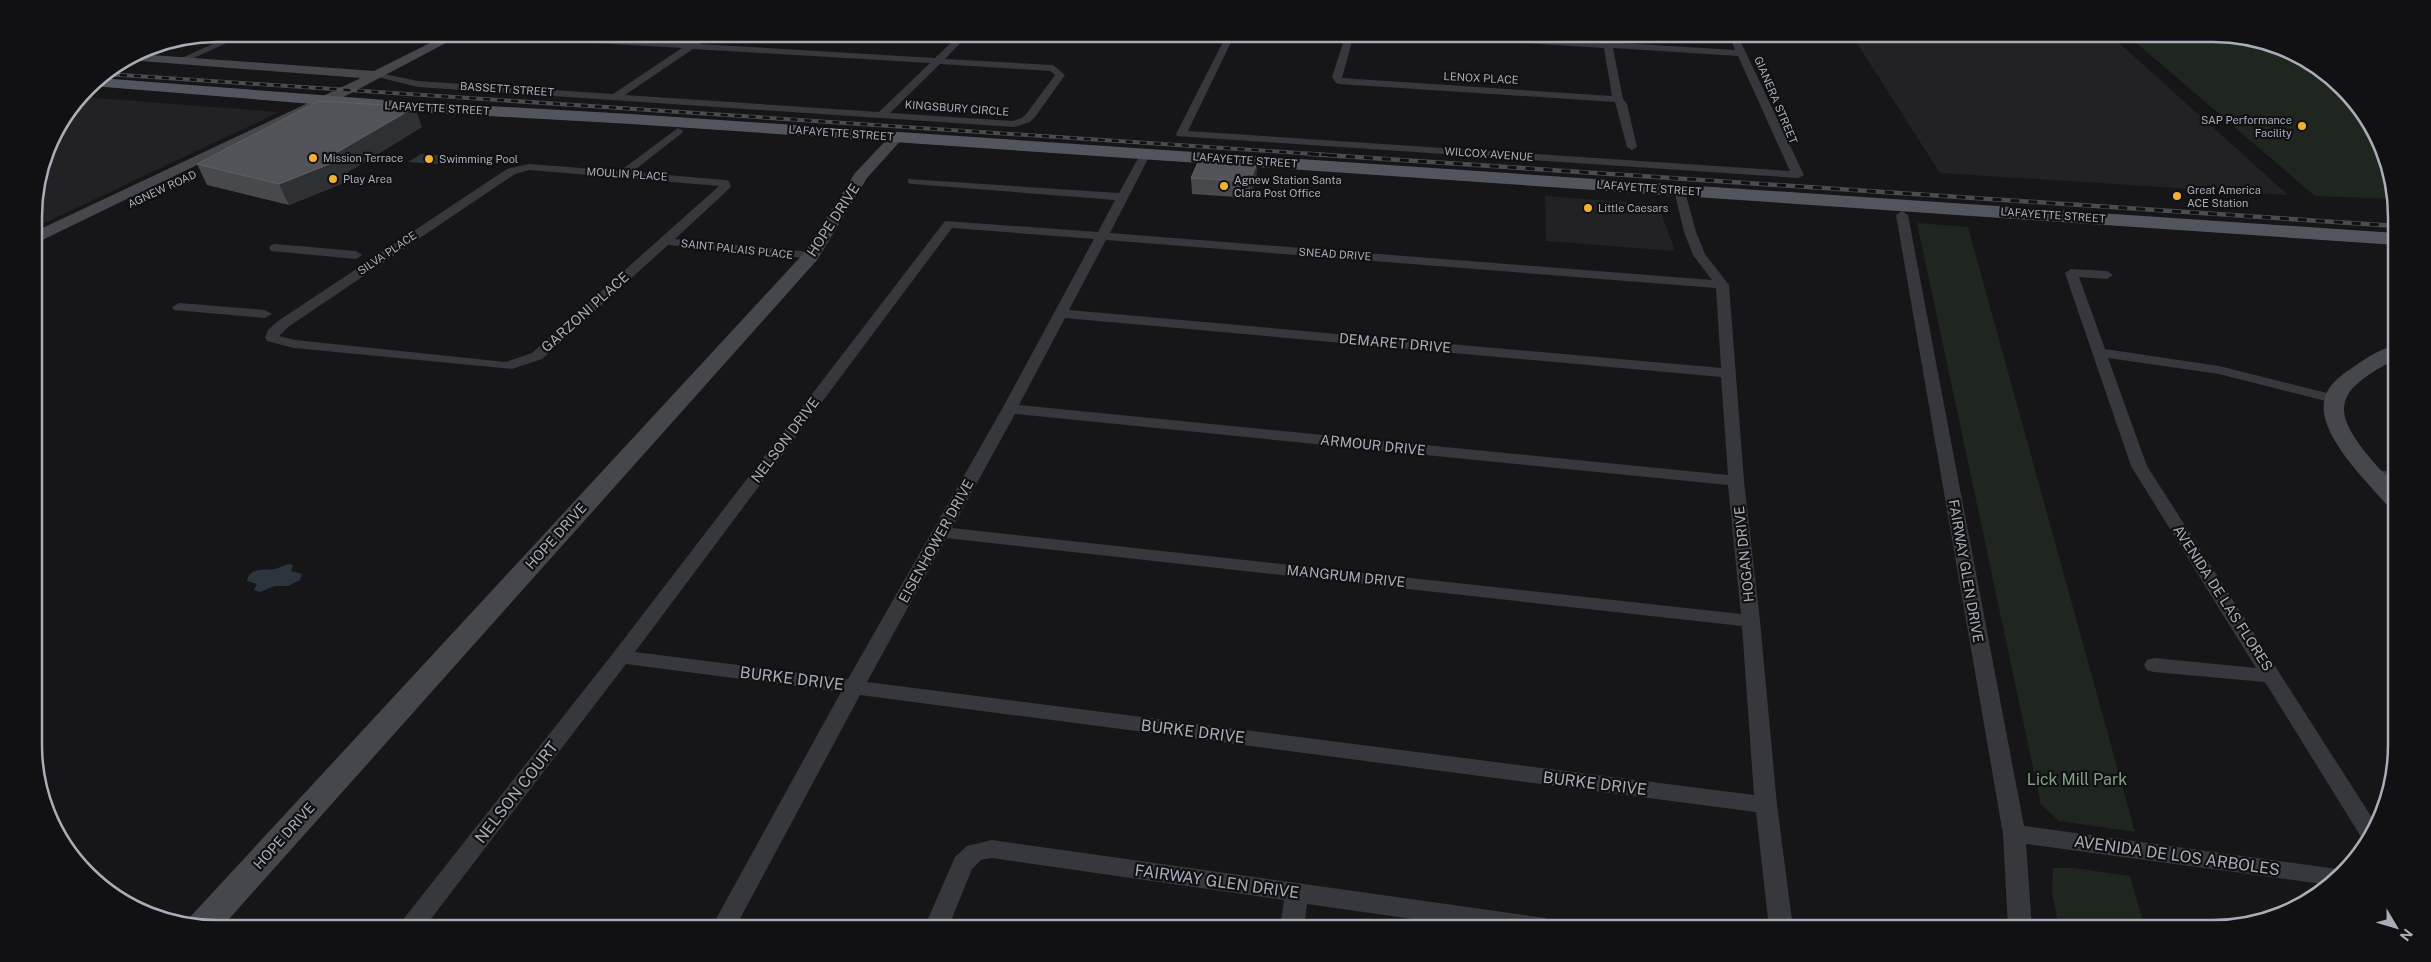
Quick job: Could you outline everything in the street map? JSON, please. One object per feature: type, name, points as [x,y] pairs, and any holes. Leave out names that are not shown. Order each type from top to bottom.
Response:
[{"type":"main road","name":"LAFAYETTE STREET","points":[[106,83],[893,141],[2388,242]]},
{"type":"main road","name":"LAFAYETTE STREET","points":[[96,92],[312,108],[678,131],[893,141]]},
{"type":"main road","name":"LAFAYETTE STREET","points":[[1601,194],[1681,195],[1902,215],[2388,242]]},
{"type":"street","name":"WILCOX AVENUE","points":[[1227,42],[1181,134],[1798,175]]},
{"type":"street","name":"LENOX PLACE","points":[[1347,42],[1337,77],[1339,81],[1618,98]]},
{"type":"street","points":[[1568,42],[1742,53]]},
{"type":"street","name":"GIANERA STREET","points":[[1737,42],[1786,153],[1798,175]]},
{"type":"street","points":[[180,60],[221,43]]},
{"type":"street","name":"AGNEW ROAD","points":[[43,234],[121,195],[221,150],[286,115],[312,108],[439,43]]},
{"type":"street","points":[[638,43],[937,61]]},
{"type":"street","points":[[617,96],[697,43]]},
{"type":"street","points":[[883,114],[956,43]]},
{"type":"street","points":[[1608,45],[1618,98],[1623,105],[1632,147]]},
{"type":"street","name":"BASSETT STREET","points":[[145,59],[374,75],[418,84],[883,114]]},
{"type":"street","name":"KINGSBURY CIRCLE","points":[[883,114],[1014,124],[1026,120],[1031,115],[1060,75],[1053,68],[937,61]]},
{"type":"street","name":"AGNEW ROAD","points":[[43,247],[307,117],[312,108]]},
{"type":"street","points":[[623,174],[678,131]]},
{"type":"street","name":"HOPE DRIVE","points":[[209,919],[811,256],[861,176],[893,141]]},
{"type":"street","name":"EISENHOWER DRIVE","points":[[727,920],[854,686],[1010,409],[1143,158]]},
{"type":"street","name":"MOULIN PLACE","points":[[529,167],[725,183]]},
{"type":"street","name":"SILVA PLACE","points":[[294,344],[280,342],[272,338],[273,333],[421,229],[511,171],[529,167]]},
{"type":"street","points":[[912,181],[1122,197]]},
{"type":"street","name":"GARZONI PLACE","points":[[294,344],[507,366],[522,363],[537,356],[725,187],[725,183]]},
{"type":"street","points":[[1681,195],[1690,232],[1699,255],[1722,284]]},
{"type":"street","name":"FAIRWAY GLEN DRIVE","points":[[1902,215],[2014,834],[2019,919]]},
{"type":"street","name":"SNEAD DRIVE","points":[[949,224],[1722,284]]},
{"type":"street","name":"NELSON DRIVE","points":[[621,657],[949,224]]},
{"type":"street","name":"SAINT PALAIS PLACE","points":[[664,241],[811,256]]},
{"type":"street","points":[[275,248],[356,255]]},
{"type":"street","name":"AVENIDA DE LAS FLORES","points":[[2107,275],[2071,273],[2139,466],[2367,828]]},
{"type":"street","name":"HOGAN DRIVE","points":[[1722,284],[1730,373],[1736,481],[1751,621],[1766,805],[1780,919]]},
{"type":"street","points":[[179,307],[265,314]]},
{"type":"street","name":"DEMARET DRIVE","points":[[1060,314],[1730,373]]},
{"type":"street","points":[[2098,352],[2218,370],[2334,399]]},
{"type":"street","points":[[2388,355],[2361,369],[2334,399],[2332,411],[2338,428],[2372,475],[2388,493]]},
{"type":"street","name":"ARMOUR DRIVE","points":[[1010,409],[1736,481]]},
{"type":"street","points":[[2372,475],[2388,476]]},
{"type":"street","name":"MANGRUM DRIVE","points":[[941,532],[1751,621]]},
{"type":"street","name":"BURKE DRIVE","points":[[621,657],[1766,805]]},
{"type":"street","name":"NELSON COURT","points":[[416,920],[621,657]]},
{"type":"street","points":[[2154,666],[2273,676]]},
{"type":"street","name":"AVENIDA DE LOS ARBOLES","points":[[2014,834],[2330,875]]},
{"type":"street","name":"FAIRWAY GLEN DRIVE","points":[[939,920],[963,863],[975,852],[992,849],[1485,919]]},
{"type":"street","points":[[1293,919],[1297,893]]},
{"type":"shaded area","points":[[1856,42],[2118,42],[2288,195],[1940,173]]},
{"type":"shaded area","points":[[90,98],[279,112],[43,224],[44,195],[48,173],[56,151],[72,120]]},
{"type":"shaded area","name":"Swimming Pool","points":[[421,154],[450,156],[438,164],[408,162]]},
{"type":"shaded area","points":[[1545,196],[1651,204],[1660,210],[1675,251],[1546,241]]},
{"type":"shaded area","points":[[289,564],[293,565],[291,571],[302,574],[300,580],[288,586],[275,586],[260,592],[254,590],[257,584],[247,581],[249,576],[255,571],[274,569]]},
{"type":"green space","name":"SAP Performance Facility","points":[[2135,42],[2213,42],[2258,48],[2301,66],[2329,86],[2345,102],[2365,130],[2383,173],[2387,199],[2315,196]]},
{"type":"green space","name":"Lick Mill Park","points":[[1917,223],[1968,227],[2135,832],[2059,821],[2041,805]]},
{"type":"green space","points":[[2053,868],[2074,868],[2130,876],[2142,919],[2057,919],[2052,893]]},
{"type":"building","points":[[319,101],[415,107],[334,154],[337,161],[279,184],[197,164]]},
{"type":"building","points":[[1199,160],[1257,163],[1250,181],[1191,178]]},
{"type":"railway","points":[[117,75],[1329,155]]},
{"type":"railway","points":[[1310,154],[2388,225]]},
{"type":"place","name":"SAP Performance Facility","points":[[2302,126]]},
{"type":"place","name":"Mission Terrace","points":[[313,158]]},
{"type":"place","name":"Swimming Pool","points":[[429,159]]},
{"type":"place","name":"Play Area","points":[[333,179]]},
{"type":"place","name":"Agnew Station Santa Clara Post Office","points":[[1224,186]]},
{"type":"place","name":"Great America ACE Station","points":[[2177,196]]},
{"type":"place","name":"Little Caesars","points":[[1588,208]]}]
